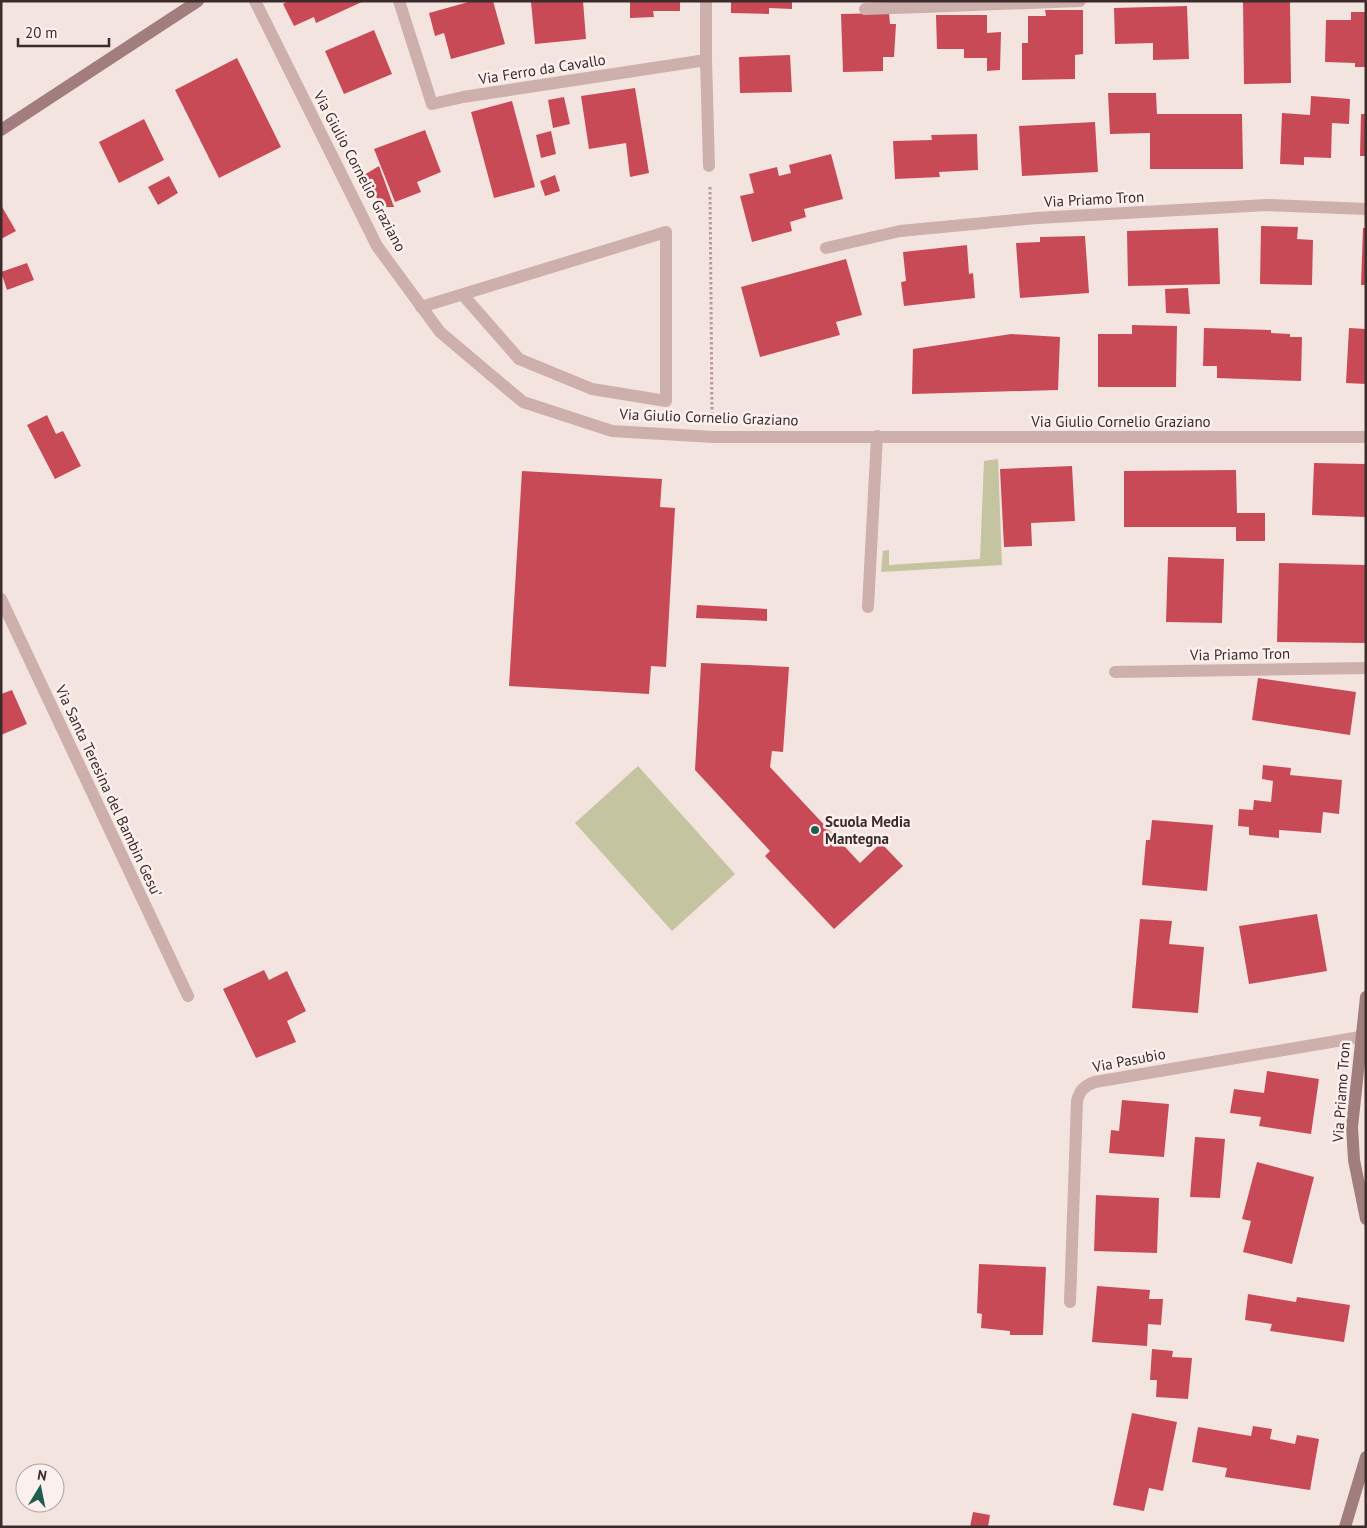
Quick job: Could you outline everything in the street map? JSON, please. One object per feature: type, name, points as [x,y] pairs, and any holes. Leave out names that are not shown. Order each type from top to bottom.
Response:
[{"type":"street","points":[[1,130],[198,1]]},
{"type":"street","name":"Via Giulio Cornelio Graziano","points":[[255,1],[377,246],[440,332],[523,402],[612,430],[713,436],[1366,437]]},
{"type":"street","name":"Via Ferro da Cavallo","points":[[399,1],[432,104],[463,97],[706,60]]},
{"type":"street","points":[[706,1],[709,166]]},
{"type":"street","points":[[864,9],[923,4],[1080,1]]},
{"type":"street","name":"Via Priamo Tron","points":[[826,248],[900,231],[1037,218],[1267,205],[1366,209]]},
{"type":"street","points":[[421,307],[666,232],[666,401],[592,389],[519,359],[463,295]]},
{"type":"street","points":[[868,608],[877,436]]},
{"type":"street","name":"Via Santa Teresina del Bambin Gesu'","points":[[1,599],[188,996]]},
{"type":"street","name":"Via Priamo Tron","points":[[1115,672],[1366,668]]},
{"type":"street","name":"Via Priamo Tron","points":[[1366,997],[1364,1036],[1352,1127],[1354,1160],[1366,1219]]},
{"type":"street","name":"Via Pasubio","points":[[1070,1302],[1077,1101],[1080,1092],[1086,1085],[1364,1036]]},
{"type":"street","points":[[1345,1527],[1366,1457]]},
{"type":"path","points":[[709,166],[713,436]]},
{"type":"green space","points":[[998,459],[1002,565],[881,572],[883,551],[889,550],[889,565],[980,559],[984,461]]},
{"type":"green space","points":[[638,766],[735,874],[672,931],[575,823]]},
{"type":"building","points":[[288,1],[364,1],[316,23],[314,17],[294,26],[283,4]]},
{"type":"building","points":[[472,1],[493,1],[505,44],[451,59],[444,33],[435,36],[429,13]]},
{"type":"building","points":[[583,1],[586,39],[535,44],[531,2]]},
{"type":"building","points":[[630,1],[680,1],[680,11],[653,11],[654,17],[630,18]]},
{"type":"building","points":[[731,1],[792,1],[792,9],[769,8],[769,14],[731,13]]},
{"type":"building","points":[[1243,1],[1290,1],[1291,83],[1244,84]]},
{"type":"building","points":[[1187,6],[1189,59],[1153,60],[1153,43],[1115,44],[1114,8]]},
{"type":"building","points":[[1045,10],[1083,10],[1083,54],[1075,55],[1075,79],[1022,80],[1022,43],[1028,43],[1028,16],[1046,16]]},
{"type":"building","points":[[1351,12],[1366,12],[1366,67],[1355,67],[1355,63],[1325,62],[1326,20],[1351,20]]},
{"type":"building","points":[[889,13],[890,24],[896,24],[894,57],[883,57],[883,71],[843,72],[841,14]]},
{"type":"building","points":[[936,15],[987,15],[987,33],[1001,32],[1000,70],[987,71],[987,58],[964,58],[964,49],[937,49]]},
{"type":"building","points":[[374,30],[392,74],[344,94],[325,51]]},
{"type":"building","points":[[790,55],[792,92],[740,93],[739,57]]},
{"type":"building","points":[[237,58],[281,147],[219,178],[175,90]]},
{"type":"building","points":[[635,88],[649,173],[630,177],[626,143],[589,149],[581,96]]},
{"type":"building","points":[[1108,93],[1156,93],[1157,114],[1242,114],[1243,169],[1150,169],[1150,133],[1110,134]]},
{"type":"building","points":[[1311,96],[1350,99],[1349,124],[1332,123],[1331,158],[1304,157],[1304,165],[1280,164],[1282,113],[1310,115]]},
{"type":"building","points":[[564,97],[570,124],[553,128],[548,100]]},
{"type":"building","points":[[512,101],[535,187],[494,198],[471,112]]},
{"type":"building","points":[[1361,114],[1366,114],[1366,156],[1360,156]]},
{"type":"building","points":[[144,119],[164,160],[119,183],[99,142]]},
{"type":"building","points":[[1095,122],[1098,172],[1022,176],[1019,126]]},
{"type":"building","points":[[425,130],[441,172],[417,182],[421,192],[395,202],[374,149]]},
{"type":"building","points":[[551,131],[556,154],[541,158],[536,135]]},
{"type":"building","points":[[977,134],[978,170],[939,172],[940,177],[895,179],[893,141],[932,140],[931,135]]},
{"type":"building","points":[[831,154],[843,199],[804,209],[806,217],[790,222],[792,231],[752,242],[740,196],[754,193],[749,174],[777,167],[779,176],[791,173],[789,165]]},
{"type":"building","points":[[379,166],[394,207],[382,207],[364,175]]},
{"type":"building","points":[[555,175],[560,191],[545,196],[540,181]]},
{"type":"building","points":[[169,176],[178,193],[158,205],[148,187]]},
{"type":"building","points":[[1,205],[16,231],[1,239]]},
{"type":"building","points":[[1261,226],[1298,227],[1297,239],[1313,240],[1312,285],[1260,284]]},
{"type":"building","points":[[1218,228],[1220,284],[1128,286],[1127,231]]},
{"type":"building","points":[[1363,228],[1366,228],[1366,285],[1361,285]]},
{"type":"building","points":[[1085,236],[1089,293],[1020,298],[1016,243],[1040,242],[1040,237]]},
{"type":"building","points":[[967,245],[969,274],[973,273],[975,298],[904,306],[901,282],[906,281],[903,252]]},
{"type":"building","points":[[846,259],[862,315],[836,322],[840,335],[760,357],[741,287]]},
{"type":"building","points":[[27,263],[34,280],[7,290],[1,272]]},
{"type":"building","points":[[1188,288],[1190,314],[1166,313],[1165,289]]},
{"type":"building","points":[[1132,325],[1177,326],[1176,387],[1098,387],[1098,334],[1132,334]]},
{"type":"building","points":[[1204,328],[1271,330],[1271,333],[1290,334],[1290,337],[1302,337],[1301,381],[1217,378],[1217,366],[1203,366]]},
{"type":"building","points":[[1349,328],[1366,329],[1366,384],[1346,383]]},
{"type":"building","points":[[1011,334],[1060,337],[1058,390],[912,394],[913,349]]},
{"type":"building","points":[[47,415],[56,434],[63,431],[81,466],[55,479],[27,425]]},
{"type":"building","points":[[1314,463],[1366,464],[1366,517],[1312,515]]},
{"type":"building","points":[[1072,466],[1075,521],[1031,523],[1032,546],[1004,547],[1000,469]]},
{"type":"building","points":[[1236,470],[1237,513],[1265,513],[1265,541],[1236,541],[1236,527],[1124,527],[1124,471]]},
{"type":"building","points":[[522,471],[662,479],[660,507],[675,508],[666,667],[651,666],[649,694],[509,686]]},
{"type":"building","points":[[1168,557],[1224,559],[1222,623],[1166,622]]},
{"type":"building","points":[[1279,563],[1366,565],[1366,643],[1277,642]]},
{"type":"building","points":[[697,605],[767,609],[767,621],[696,618]]},
{"type":"building","points":[[701,663],[789,667],[783,752],[772,751],[770,767],[860,863],[881,843],[903,866],[834,929],[765,856],[770,851],[695,770]]},
{"type":"building","points":[[1258,678],[1356,692],[1350,735],[1252,720]]},
{"type":"building","points":[[12,690],[27,724],[1,735],[1,694]]},
{"type":"building","points":[[1263,765],[1291,768],[1290,775],[1342,780],[1339,814],[1323,812],[1321,833],[1279,830],[1279,838],[1249,835],[1249,827],[1238,826],[1239,809],[1253,810],[1254,800],[1271,802],[1273,781],[1262,779]]},
{"type":"building","points":[[1152,820],[1213,825],[1207,891],[1142,885],[1146,840],[1150,840]]},
{"type":"building","points":[[1317,914],[1327,971],[1249,984],[1239,926]]},
{"type":"building","points":[[1140,919],[1172,921],[1169,944],[1204,947],[1198,1013],[1132,1008]]},
{"type":"building","points":[[264,970],[269,980],[287,971],[306,1011],[287,1021],[296,1042],[256,1058],[223,989]]},
{"type":"building","points":[[1267,1071],[1319,1079],[1311,1134],[1259,1126],[1261,1117],[1230,1113],[1234,1089],[1264,1093]]},
{"type":"building","points":[[1122,1100],[1169,1104],[1164,1157],[1109,1153],[1111,1130],[1119,1131]]},
{"type":"building","points":[[1195,1137],[1225,1139],[1220,1198],[1190,1197]]},
{"type":"building","points":[[1257,1162],[1314,1177],[1292,1264],[1243,1252],[1251,1221],[1242,1219]]},
{"type":"building","points":[[1096,1195],[1159,1198],[1157,1253],[1094,1251]]},
{"type":"building","points":[[979,1264],[1046,1267],[1043,1335],[1010,1335],[1010,1331],[981,1328],[982,1314],[977,1313]]},
{"type":"building","points":[[1097,1286],[1150,1290],[1149,1299],[1163,1299],[1161,1325],[1148,1324],[1147,1346],[1092,1342]]},
{"type":"building","points":[[1248,1294],[1296,1302],[1297,1297],[1350,1305],[1344,1342],[1270,1331],[1272,1324],[1245,1320]]},
{"type":"building","points":[[1152,1349],[1173,1351],[1172,1357],[1192,1358],[1188,1399],[1156,1397],[1157,1380],[1150,1380]]},
{"type":"building","points":[[1132,1413],[1177,1422],[1163,1491],[1149,1488],[1144,1511],[1113,1505]]},
{"type":"building","points":[[1253,1426],[1272,1429],[1270,1439],[1295,1444],[1297,1435],[1319,1439],[1310,1490],[1225,1477],[1227,1468],[1192,1462],[1198,1427],[1251,1436]]},
{"type":"building","points":[[973,1512],[990,1515],[988,1527],[970,1527]]},
{"type":"place","name":"Scuola Media Mantegna","points":[[815,830]]}]
